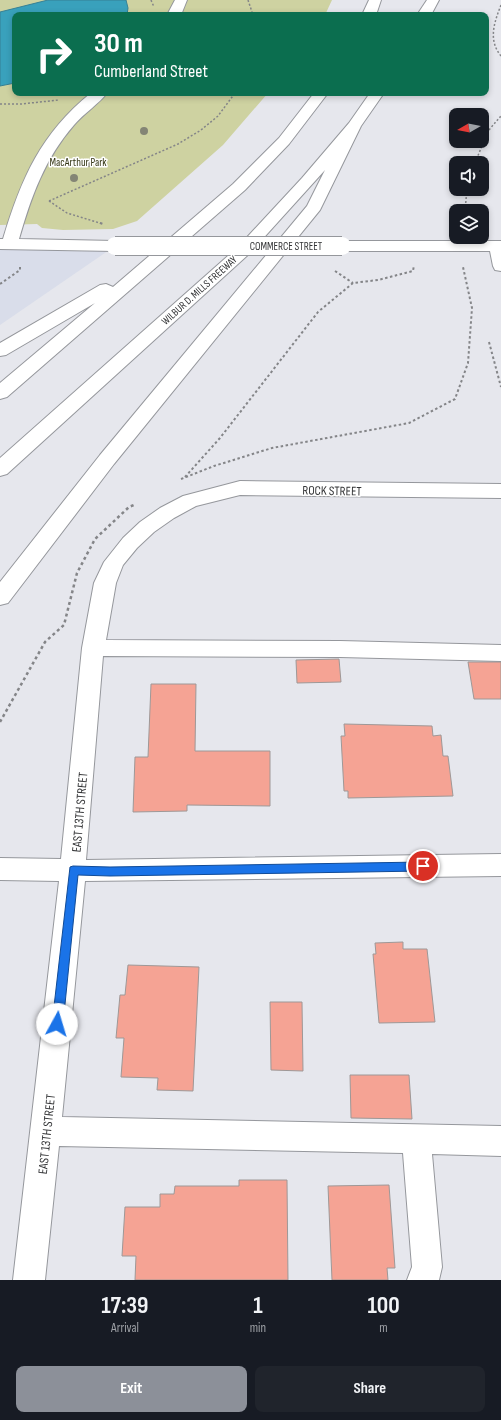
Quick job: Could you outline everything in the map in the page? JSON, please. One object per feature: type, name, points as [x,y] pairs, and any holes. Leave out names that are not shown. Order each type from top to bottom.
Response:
[{"type":"main road","points":[[175,12],[181,0]]},
{"type":"main road","points":[[370,12],[375,0]]},
{"type":"main road","points":[[426,12],[433,0]]},
{"type":"main road","points":[[5,244],[31,180],[49,147],[83,106],[96,96]]},
{"type":"main road","points":[[0,393],[239,187],[284,141],[319,96]]},
{"type":"main road","name":"WILBUR D. MILLS FREEWAY","points":[[0,469],[244,250],[307,181],[354,126],[375,96]]},
{"type":"main road","points":[[0,596],[50,530],[146,410],[314,207],[354,126]]},
{"type":"main road","name":"COMMERCE STREET","points":[[5,244],[115,246],[500,246]]},
{"type":"main road","points":[[500,246],[501,266]]},
{"type":"main road","points":[[0,351],[157,258]]},
{"type":"main road","name":"ROCK STREET","points":[[167,513],[190,501],[240,488],[501,490]]},
{"type":"main road","name":"EAST 13TH STREET","points":[[29,1280],[73,870],[93,648],[105,583],[114,562],[130,543],[147,527],[167,513]]},
{"type":"main road","points":[[93,648],[340,649],[501,653]]},
{"type":"main road","points":[[0,869],[110,871],[501,865]]},
{"type":"main road","points":[[46,1131],[501,1141]]},
{"type":"main road","points":[[416,1139],[427,1267],[423,1280]]},
{"type":"path","points":[[248,0],[252,12]]},
{"type":"path","points":[[501,5],[492,32],[494,46],[501,56]]},
{"type":"path","points":[[44,203],[178,144],[202,130],[218,116],[233,96]]},
{"type":"path","points":[[0,104],[63,99]]},
{"type":"path","points":[[477,156],[492,123],[501,116]]},
{"type":"path","points":[[49,201],[67,213],[108,226]]},
{"type":"path","points":[[0,284],[20,270],[20,260]]},
{"type":"path","points":[[414,263],[413,271],[378,280],[353,283],[318,312],[220,438],[184,477],[272,448],[409,423],[455,399],[468,363],[472,308],[462,260]]},
{"type":"path","points":[[489,342],[501,387]]},
{"type":"shaded area","points":[[0,244],[115,246],[0,325]]},
{"type":"green space","name":"MacArthur Park","points":[[0,0],[332,0],[326,12],[12,12],[12,96],[265,96],[223,145],[137,221],[113,229],[63,230],[42,228],[37,224],[0,225]]},
{"type":"water","points":[[48,0],[126,0],[128,8],[127,12],[12,12],[12,84],[0,86],[0,12]]},
{"type":"building","points":[[339,659],[341,682],[297,683],[296,660]]},
{"type":"building","points":[[468,662],[501,662],[501,699],[474,699]]},
{"type":"building","points":[[151,684],[196,684],[195,751],[270,751],[270,806],[187,805],[187,811],[133,812],[135,757],[148,757]]},
{"type":"building","points":[[344,724],[432,726],[433,736],[441,735],[443,756],[448,756],[453,796],[348,798],[348,791],[344,791],[341,736],[345,736]]},
{"type":"building","points":[[403,942],[403,949],[427,949],[435,1022],[379,1023],[373,954],[376,954],[375,943]]},
{"type":"building","points":[[128,965],[199,967],[193,1091],[157,1090],[158,1078],[121,1077],[124,1038],[116,1038],[120,995],[125,995]]},
{"type":"building","points":[[270,1002],[302,1002],[303,1071],[271,1070]]},
{"type":"building","points":[[350,1075],[409,1075],[412,1119],[351,1118]]},
{"type":"building","points":[[239,1180],[287,1180],[288,1280],[135,1280],[136,1256],[122,1256],[125,1207],[160,1207],[160,1194],[174,1194],[175,1186],[239,1186]]},
{"type":"building","points":[[389,1185],[395,1268],[387,1268],[388,1280],[332,1280],[328,1186]]},
{"type":"route","points":[[57,1024],[73,870],[110,871],[423,866]]}]
